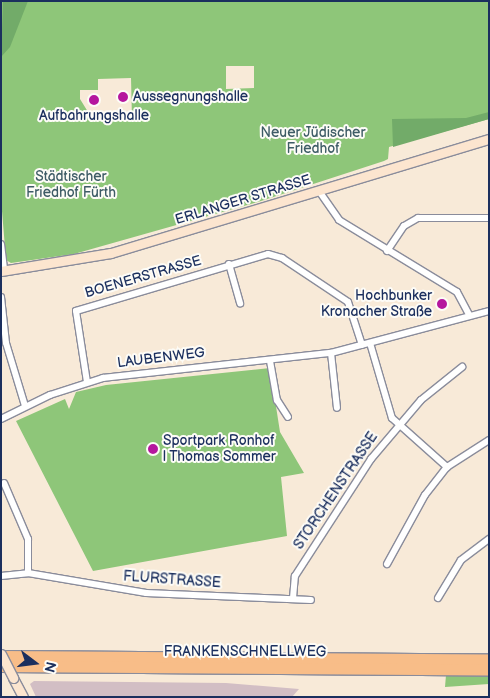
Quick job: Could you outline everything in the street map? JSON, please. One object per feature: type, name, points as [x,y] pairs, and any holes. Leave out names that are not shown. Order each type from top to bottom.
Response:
[{"type":"highway","name":"FRANKENSCHNELLWEG","points":[[1,655],[489,659]]},
{"type":"highway","name":"FRANKENSCHNELLWEG","points":[[1,666],[489,669]]},
{"type":"main road","name":"ERLANGER STRASSE","points":[[2,270],[111,253],[489,139]]},
{"type":"main road","points":[[1,655],[23,697]]},
{"type":"street","points":[[319,191],[339,220],[457,292],[469,315]]},
{"type":"street","points":[[387,250],[404,226],[418,218],[488,221]]},
{"type":"street","points":[[1,244],[2,270]]},
{"type":"street","name":"BOENERSTRASSE","points":[[87,382],[76,311],[229,264],[268,254],[282,258],[348,302],[362,345]]},
{"type":"street","points":[[229,264],[240,303]]},
{"type":"street","points":[[1,297],[4,343],[25,406]]},
{"type":"street","name":"LAUBENWEG","points":[[1,419],[25,406],[87,382],[151,370],[270,361],[331,353],[489,311]]},
{"type":"street","points":[[370,343],[384,403],[399,424],[447,467]]},
{"type":"street","points":[[331,353],[337,408]]},
{"type":"street","points":[[270,361],[277,400],[288,417]]},
{"type":"street","name":"STORCHENSTRASSE","points":[[293,598],[295,576],[371,459],[399,424],[462,367]]},
{"type":"street","points":[[387,564],[425,495],[447,467],[489,440]]},
{"type":"street","points":[[4,483],[28,539],[28,573]]},
{"type":"street","points":[[438,598],[461,560],[489,539]]},
{"type":"street","name":"FLURSTRASSE","points":[[1,576],[28,573],[146,593],[312,600]]},
{"type":"shaded area","points":[[34,681],[226,683],[299,689],[292,697],[36,697],[30,684]]},
{"type":"green space","name":"Städtischer Friedhof Fürth","points":[[1,1],[489,1],[489,119],[389,147],[388,159],[384,161],[261,201],[74,254],[11,263],[6,260],[1,199]],"holes":[[[226,66],[254,66],[254,88],[226,89]],[[131,78],[132,119],[93,120],[80,99],[80,90],[98,90],[98,79]]]},
{"type":"green space","points":[[3,1],[28,1],[10,47],[1,57]]},
{"type":"green space","points":[[489,112],[489,119],[393,147],[392,119],[466,118]]},
{"type":"green space","points":[[270,368],[280,432],[304,473],[281,477],[287,536],[93,571],[16,421],[65,399],[69,409],[76,392],[106,385]]},
{"type":"green space","points":[[446,675],[489,675],[489,684],[445,687]]},
{"type":"place","name":"Aussegnungshalle","points":[[123,97]]},
{"type":"place","name":"Aufbahrungshalle","points":[[94,100]]},
{"type":"place","name":"Hochbunker Kronacher Straße","points":[[442,304]]},
{"type":"place","name":"Sportpark Ronhof | Thomas Sommer","points":[[153,449]]},
{"type":"park label","name":"Neuer Jüdischer Friedhof","points":[[313,142]]}]
